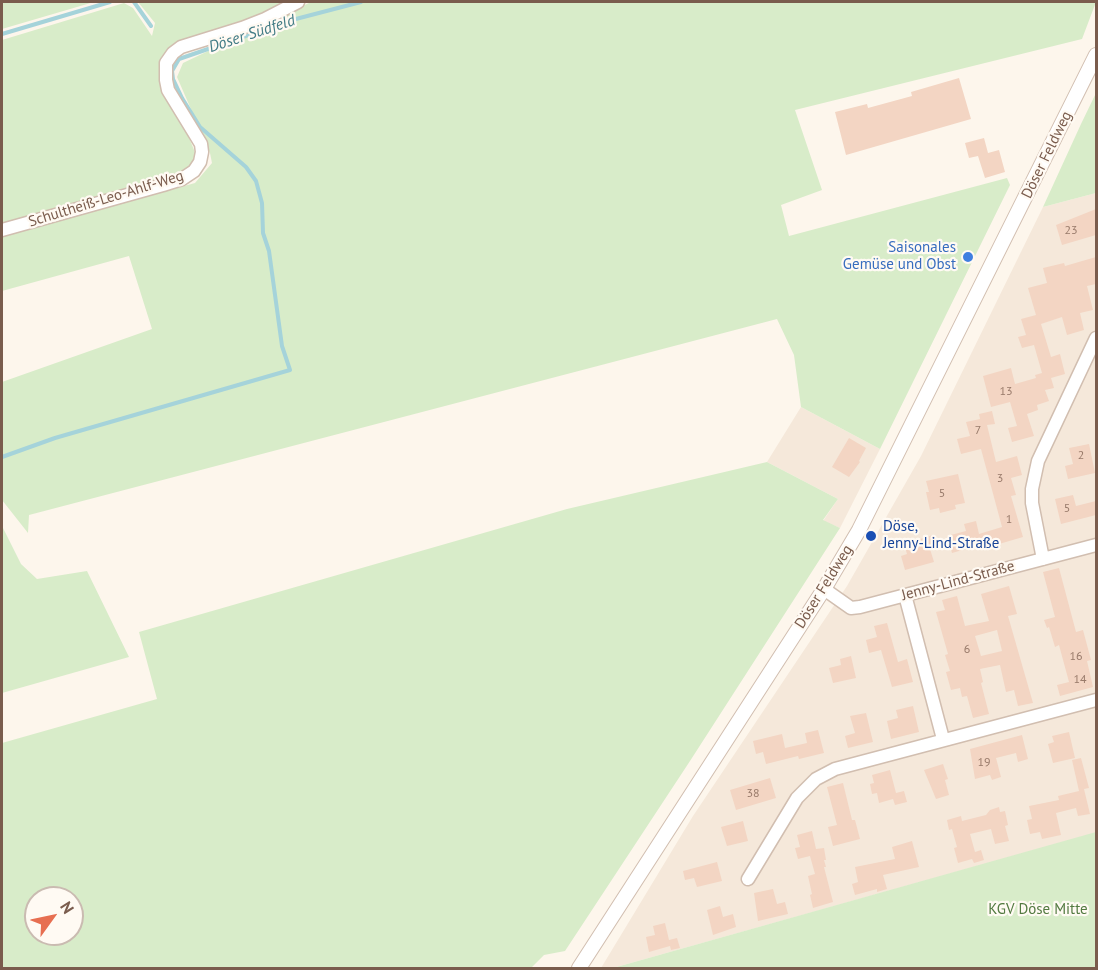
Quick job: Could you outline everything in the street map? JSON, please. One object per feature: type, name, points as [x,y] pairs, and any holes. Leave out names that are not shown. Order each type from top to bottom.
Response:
[{"type":"street","name":"Schultheiß-Leo-Ahlf-Weg","points":[[2,230],[163,185],[182,179],[194,171],[200,162],[201,144],[168,90],[166,63],[181,47],[258,22],[297,2]]},
{"type":"street","name":"Döser Feldweg","points":[[579,969],[824,589],[865,519],[1096,55]]},
{"type":"street","points":[[1043,559],[1032,503],[1036,468],[1044,445],[1096,338]]},
{"type":"street","name":"Jenny-Lind-Straße","points":[[824,589],[851,608],[905,596],[1096,545]]},
{"type":"street","points":[[905,596],[943,739]]},
{"type":"street","points":[[748,879],[794,803],[816,779],[835,769],[1096,699]]},
{"type":"shaded area","points":[[1096,193],[1096,835],[1095,833],[613,968],[601,968],[693,816],[847,586],[921,456],[1043,207]]},
{"type":"shaded area","points":[[801,407],[880,449],[840,528],[823,521],[838,499],[767,462]]},
{"type":"green space","points":[[2,2],[94,2],[2,29]]},
{"type":"green space","points":[[138,2],[290,2],[264,15],[178,42],[166,51],[159,71],[164,96],[188,135],[196,155],[188,170],[174,178],[2,226],[2,40],[124,3],[133,8],[152,36],[155,23]]},
{"type":"green space","points":[[311,2],[1096,2],[1082,39],[795,110],[822,190],[781,205],[789,236],[1007,178],[1010,185],[880,449],[801,407],[794,355],[777,319],[29,515],[28,533],[2,500],[2,382],[152,329],[129,256],[2,291],[2,237],[195,183],[212,163],[210,153],[177,77],[183,63]]},
{"type":"green space","points":[[1096,93],[1096,193],[1043,207],[1081,124]]},
{"type":"green space","points":[[767,462],[838,499],[823,520],[840,528],[690,761],[565,951],[544,955],[531,968],[2,968],[2,743],[157,699],[139,632],[567,509]]},
{"type":"green space","points":[[2,526],[21,564],[37,579],[87,571],[129,657],[2,693]]},
{"type":"green space","name":"KGV Döse Mitte","points":[[1096,832],[1096,968],[613,968]]},
{"type":"building","points":[[959,78],[971,119],[846,155],[835,112],[867,104],[868,108],[912,96],[911,92]]},
{"type":"building","points":[[984,138],[988,153],[999,150],[1005,172],[985,178],[978,156],[969,158],[965,143]]},
{"type":"building","points":[[1096,209],[1096,235],[1062,245],[1056,225]]},
{"type":"building","points":[[1096,257],[1096,284],[1087,286],[1093,310],[1080,313],[1084,330],[1067,335],[1062,317],[1041,324],[1051,357],[1060,354],[1065,374],[1051,378],[1054,388],[1045,390],[1049,401],[1037,405],[1038,410],[1027,414],[1034,436],[1012,442],[1008,428],[1017,426],[1010,402],[991,407],[983,376],[1011,368],[1015,384],[1036,378],[1035,375],[1042,373],[1034,345],[1022,348],[1018,337],[1026,335],[1021,319],[1036,315],[1028,288],[1047,283],[1043,268],[1064,263],[1065,266]]},
{"type":"building","points":[[992,411],[995,424],[987,425],[996,462],[1017,456],[1022,475],[1011,478],[1016,495],[1011,496],[1023,537],[999,544],[997,540],[952,553],[947,536],[966,531],[964,524],[976,521],[979,534],[1002,527],[981,449],[961,454],[957,439],[970,436],[966,422],[980,419],[979,414]]},
{"type":"building","points":[[849,438],[866,448],[860,462],[849,477],[832,467]]},
{"type":"building","points":[[1089,444],[1095,473],[1068,479],[1065,466],[1073,464],[1069,448]]},
{"type":"building","points":[[958,474],[965,503],[955,505],[956,509],[940,513],[939,508],[930,510],[926,481]]},
{"type":"building","points":[[1073,495],[1076,506],[1096,501],[1096,515],[1061,524],[1055,499]]},
{"type":"building","points":[[933,535],[936,547],[930,549],[934,562],[905,570],[901,556],[907,554],[904,544]]},
{"type":"building","points":[[1059,568],[1076,632],[1083,630],[1091,660],[1087,661],[1093,687],[1060,696],[1057,685],[1069,682],[1059,645],[1055,647],[1049,627],[1047,628],[1044,620],[1055,617],[1043,572]]},
{"type":"building","points":[[1009,586],[1017,614],[1008,616],[1033,703],[1018,706],[1014,690],[1006,692],[1000,665],[980,669],[989,714],[973,718],[967,696],[962,697],[960,688],[951,690],[946,672],[950,671],[945,655],[948,654],[936,612],[945,610],[942,600],[957,596],[965,626],[989,621],[981,594]],"holes":[[[997,630],[1002,651],[981,656],[975,636]]]},
{"type":"building","points":[[887,623],[898,662],[907,659],[913,682],[892,687],[881,650],[869,653],[866,640],[877,637],[874,626]]},
{"type":"building","points":[[851,656],[856,678],[833,683],[829,668],[841,665],[840,659]]},
{"type":"building","points":[[913,706],[919,732],[891,739],[887,721],[898,718],[896,710]]},
{"type":"building","points":[[866,713],[873,742],[848,748],[845,736],[855,733],[850,716]]},
{"type":"building","points":[[818,730],[824,753],[799,759],[798,756],[766,764],[763,752],[756,754],[753,741],[782,734],[785,748],[807,743],[805,733]]},
{"type":"building","points":[[1069,732],[1075,758],[1053,763],[1048,744],[1054,742],[1052,736]]},
{"type":"building","points":[[1022,735],[1028,759],[1018,762],[1016,753],[996,758],[1001,777],[992,780],[990,775],[975,779],[970,749]]},
{"type":"building","points":[[1081,758],[1089,788],[1084,789],[1090,814],[1078,816],[1076,808],[1056,813],[1061,835],[1042,839],[1040,832],[1030,834],[1027,820],[1032,819],[1029,806],[1059,800],[1058,796],[1079,791],[1072,760]]},
{"type":"building","points":[[943,764],[948,779],[945,780],[949,795],[936,799],[924,770]]},
{"type":"building","points":[[890,770],[896,793],[904,791],[907,802],[895,805],[893,799],[879,803],[877,793],[872,794],[870,784],[874,783],[872,775]]},
{"type":"building","points":[[770,778],[776,798],[736,810],[730,790]]},
{"type":"building","points":[[843,783],[852,820],[855,820],[860,839],[833,846],[828,827],[837,825],[827,787]]},
{"type":"building","points":[[999,807],[1000,812],[1005,811],[1008,825],[1005,826],[1009,841],[995,844],[991,829],[970,834],[975,852],[981,850],[984,860],[974,863],[972,859],[958,863],[954,848],[957,847],[947,820],[961,816],[962,821],[986,815],[990,810]]},
{"type":"building","points":[[743,821],[748,841],[727,846],[721,827]]},
{"type":"building","points":[[812,831],[816,849],[824,848],[826,867],[824,867],[833,902],[813,908],[808,876],[815,874],[810,856],[798,859],[795,848],[800,847],[797,835]]},
{"type":"building","points":[[912,841],[919,867],[883,875],[887,889],[877,892],[877,889],[855,895],[852,884],[858,882],[855,867],[895,859],[892,847]]},
{"type":"building","points":[[717,862],[722,881],[697,887],[694,878],[685,880],[683,871]]},
{"type":"building","points":[[773,889],[777,904],[785,902],[788,914],[758,921],[754,893]]},
{"type":"building","points":[[720,906],[723,917],[733,914],[736,927],[713,935],[707,910]]},
{"type":"building","points":[[665,923],[669,940],[677,938],[680,948],[671,950],[670,946],[649,952],[646,937],[655,935],[653,926]]},
{"type":"waterway","name":"Döser Südfeld","points":[[2,34],[110,2]]},
{"type":"waterway","name":"Döser Südfeld","points":[[134,2],[151,26]]},
{"type":"waterway","points":[[2,457],[55,438],[290,370],[282,346],[269,251],[263,233],[262,203],[256,181],[246,167],[200,127],[182,98],[173,79],[172,71],[179,59],[292,20],[361,2]]},
{"type":"place","name":"Saisonales Gemüse und Obst","points":[[968,257]]},
{"type":"place","name":"Döse, Jenny-Lind-Straße","points":[[871,536]]}]
